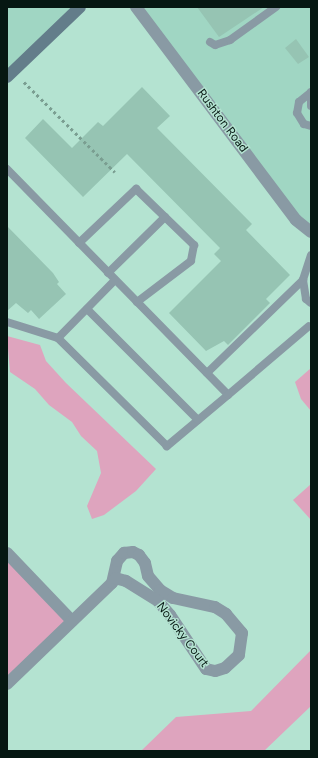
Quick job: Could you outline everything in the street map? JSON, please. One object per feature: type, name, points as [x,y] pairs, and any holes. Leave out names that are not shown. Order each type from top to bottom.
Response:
[{"type":"main road","points":[[7,77],[80,7]]},
{"type":"street","name":"Rushton Road","points":[[136,7],[296,220],[310,232]]},
{"type":"street","name":"Novicky Court","points":[[133,552],[139,555],[145,563],[148,576],[160,590],[173,598],[215,607],[234,622],[242,633],[239,655],[225,668],[216,671],[206,669],[170,615],[158,602],[126,581],[115,578],[117,561],[124,553],[133,552]]},
{"type":"street","points":[[7,553],[72,622]]},
{"type":"street","points":[[7,684],[72,622],[115,578]]},
{"type":"lane","points":[[210,42],[215,45],[230,40],[276,7]]},
{"type":"lane","points":[[311,93],[311,106]]},
{"type":"lane","points":[[311,93],[299,102],[297,113],[304,124],[311,126]]},
{"type":"lane","points":[[7,169],[228,395]]},
{"type":"lane","points":[[79,243],[136,189],[194,245],[190,261],[137,302]]},
{"type":"lane","points":[[108,272],[165,217]]},
{"type":"lane","points":[[311,255],[303,280],[306,299],[311,303]]},
{"type":"lane","points":[[58,338],[115,280]]},
{"type":"lane","points":[[208,373],[303,280]]},
{"type":"lane","points":[[87,309],[198,420]]},
{"type":"lane","points":[[7,322],[58,338],[167,446],[309,326]]},
{"type":"path","points":[[24,82],[115,172]]},
{"type":"shaded area","points":[[7,7],[79,7],[7,77]]},
{"type":"shaded area","points":[[136,7],[311,7],[311,232]]},
{"type":"shaded area","points":[[7,336],[40,345],[46,361],[66,383],[156,469],[136,491],[104,515],[92,519],[87,506],[101,473],[97,451],[81,436],[72,422],[49,405],[35,389],[10,372]]},
{"type":"shaded area","points":[[311,368],[311,411],[301,399],[295,382]]},
{"type":"shaded area","points":[[311,484],[311,520],[293,500]]},
{"type":"shaded area","points":[[7,553],[72,621],[7,684]]},
{"type":"shaded area","points":[[311,650],[311,706],[264,751],[141,751],[176,717],[251,711]]},
{"type":"building","points":[[197,7],[264,7],[219,37]]},
{"type":"building","points":[[296,39],[309,57],[298,64],[285,48]]},
{"type":"building","points":[[142,87],[170,116],[157,128],[252,224],[246,230],[290,275],[266,299],[270,303],[228,345],[224,341],[206,351],[169,313],[221,261],[214,254],[220,248],[127,154],[83,197],[25,138],[43,119],[72,148],[98,122],[103,126]]},
{"type":"building","points":[[7,226],[53,273],[59,282],[57,284],[66,294],[39,319],[31,310],[28,313],[16,303],[7,311]]}]
